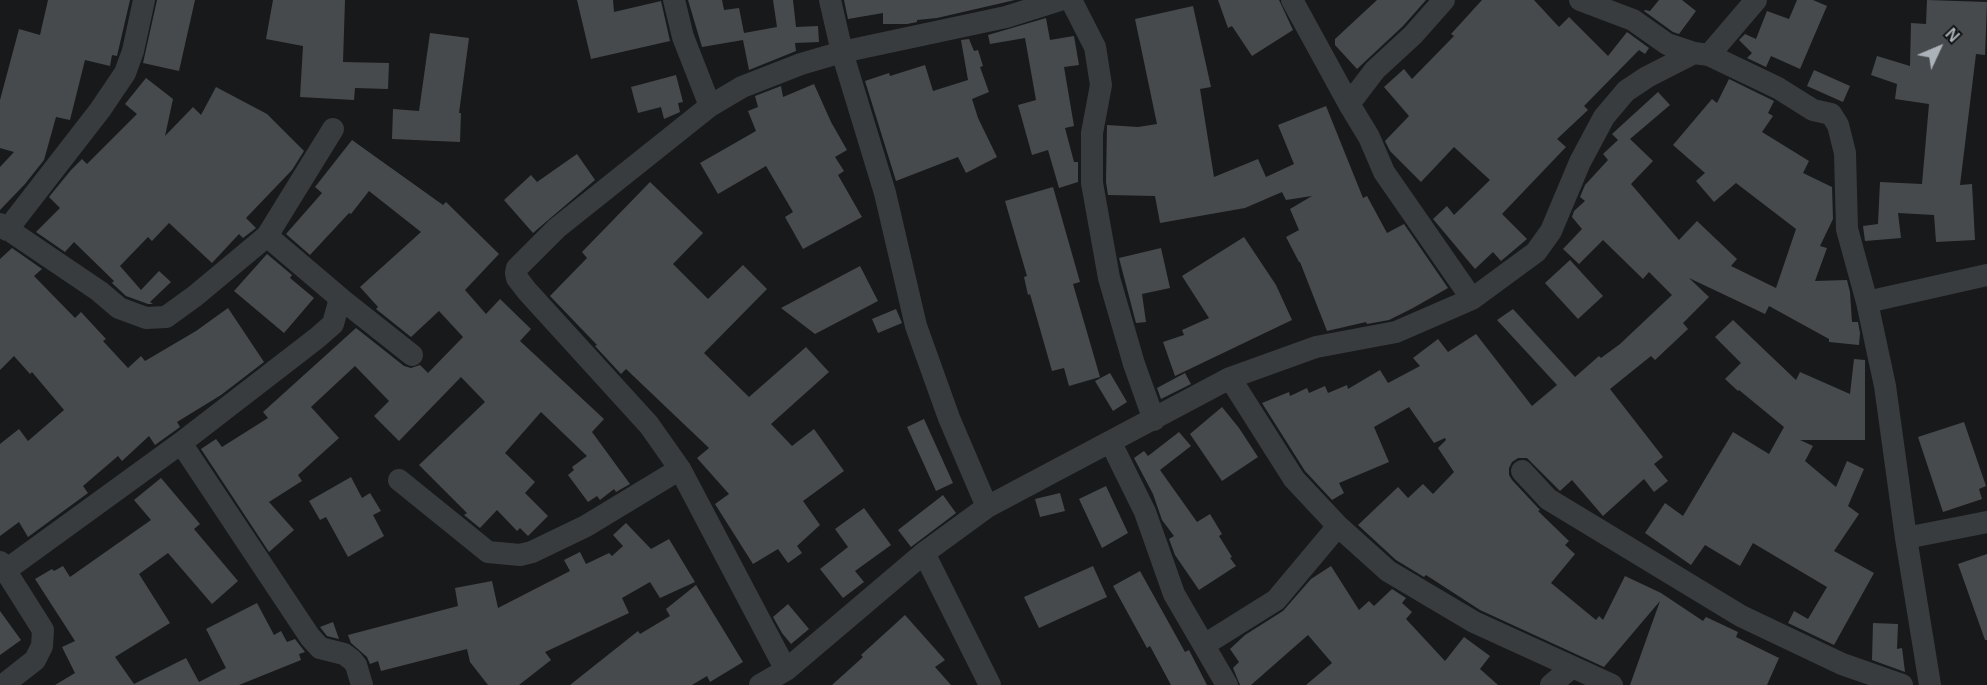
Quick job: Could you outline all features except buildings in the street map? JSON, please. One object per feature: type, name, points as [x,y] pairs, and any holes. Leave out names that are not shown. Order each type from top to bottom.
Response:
[{"type":"street","points":[[144,0],[133,51],[125,73],[100,110],[4,227],[99,291],[119,308],[146,318],[166,317],[267,236],[333,129]]},
{"type":"street","points":[[674,0],[682,37],[710,106]]},
{"type":"street","points":[[830,0],[842,52],[885,193],[916,326],[949,418],[987,507]]},
{"type":"street","points":[[786,670],[680,469],[649,425],[521,284],[516,273],[517,268],[558,228],[710,106],[752,83],[801,63],[1006,17],[1060,0]]},
{"type":"street","points":[[1071,0],[1095,47],[1101,85],[1092,134],[1092,183],[1109,278],[1134,364],[1154,420]]},
{"type":"street","points":[[1292,0],[1369,137],[1384,172],[1472,299]]},
{"type":"street","points":[[1349,104],[1375,70],[1413,35],[1444,0]]},
{"type":"street","points":[[1580,0],[1633,20],[1667,44],[1702,54],[1778,88],[1813,110],[1831,114],[1838,125],[1845,153],[1847,230],[1867,302],[1885,386],[1906,538],[1930,685]]},
{"type":"street","points":[[760,685],[786,670],[924,553],[987,507],[1230,378],[1316,347],[1396,332],[1472,299],[1536,252],[1551,231],[1580,162],[1604,117],[1626,91],[1647,76],[1702,54],[1756,0]]},
{"type":"street","points":[[267,236],[412,355]]},
{"type":"street","points":[[1867,302],[1987,274]]},
{"type":"street","points":[[3,685],[28,678],[42,646],[43,630],[3,566],[181,443],[317,338],[333,324],[340,298]]},
{"type":"street","points":[[1230,378],[1294,479],[1338,526],[1388,571],[1474,622],[1612,685]]},
{"type":"street","points":[[181,443],[310,637],[320,648],[344,654],[352,660],[356,665],[362,685]]},
{"type":"street","points":[[1111,443],[1145,512],[1174,594],[1227,685]]},
{"type":"street","points":[[399,480],[488,552],[520,555],[532,552],[586,526],[680,469]]},
{"type":"street","points":[[1522,471],[1548,499],[1741,616],[1842,664],[1902,685]]},
{"type":"street","points":[[1906,538],[1987,522]]},
{"type":"street","points":[[1204,645],[1276,600],[1338,526]]},
{"type":"street","points":[[924,553],[990,685]]},
{"type":"street","points":[[1551,685],[1571,668]]}]
